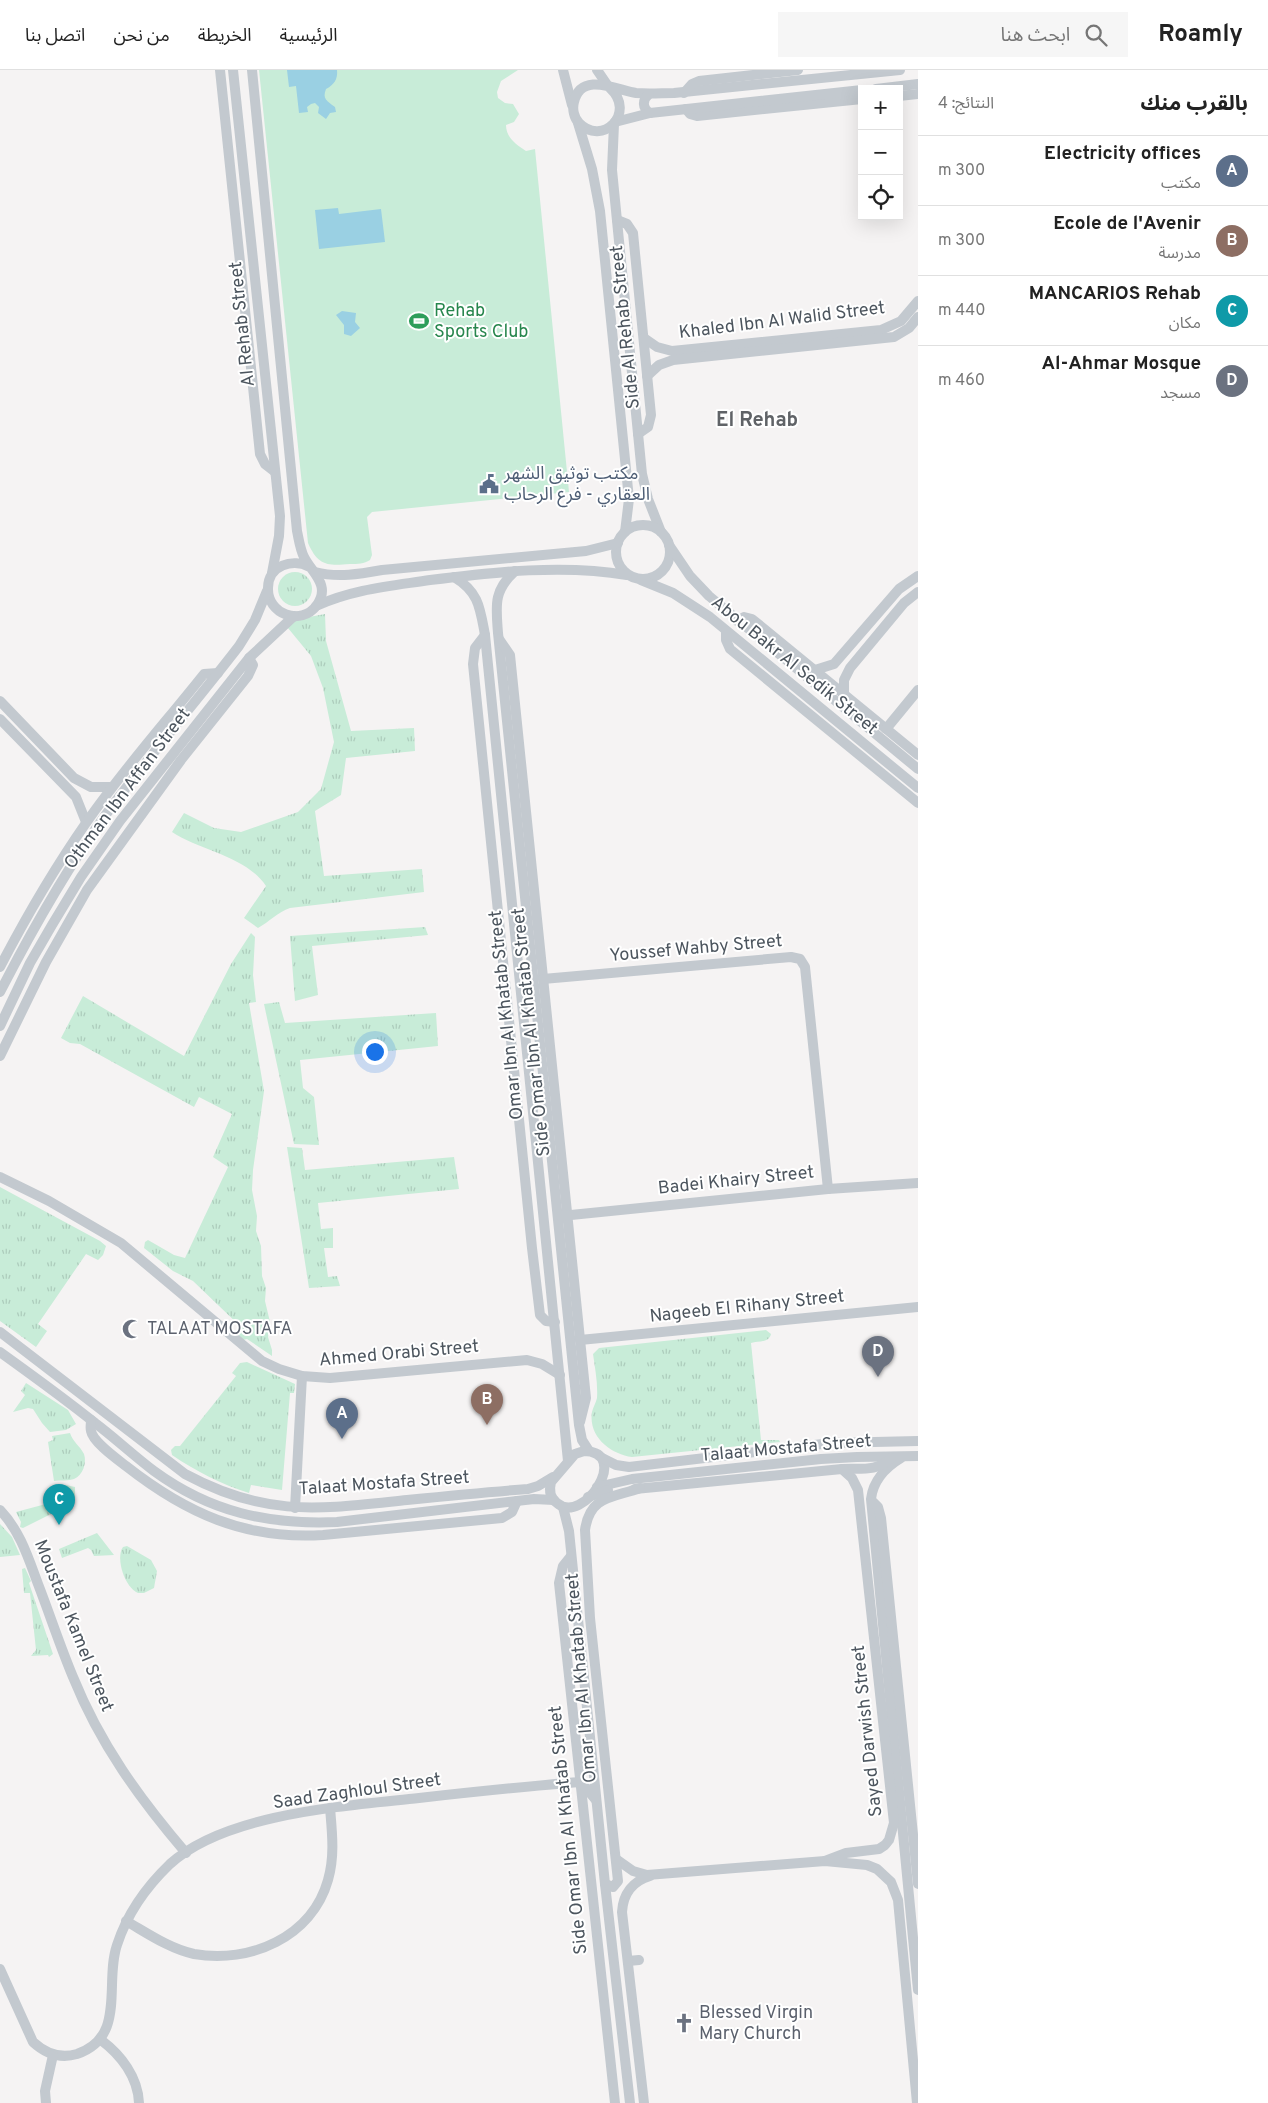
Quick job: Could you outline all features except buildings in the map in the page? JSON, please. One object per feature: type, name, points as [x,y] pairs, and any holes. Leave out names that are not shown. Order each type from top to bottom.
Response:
[{"type":"street","points":[[220,70],[260,454],[265,464],[274,471]]},
{"type":"street","name":"Al Rehab Street","points":[[233,70],[280,516],[279,536],[272,575]]},
{"type":"street","name":"Al Rehab Street","points":[[252,70],[297,531],[300,549],[313,569]]},
{"type":"street","points":[[563,70],[592,169],[600,211],[629,499],[625,532],[618,543],[616,557],[622,570],[627,575]]},
{"type":"street","points":[[597,70],[618,97],[620,104],[620,110],[615,123],[612,167],[638,434],[644,486],[661,532],[669,545],[670,555],[667,565],[660,573],[651,578],[641,580],[627,575],[566,568],[454,577],[367,589],[316,606],[302,615],[294,616],[279,611],[269,598],[268,590],[272,575],[282,565],[289,562],[304,564],[327,575],[359,574],[382,570],[586,551],[618,543]]},
{"type":"street","points":[[684,93],[692,84],[699,81],[798,70]]},
{"type":"street","points":[[573,108],[576,96],[584,87],[596,84],[648,94],[684,93],[900,70]]},
{"type":"street","points":[[234,84],[253,82]]},
{"type":"street","points":[[903,86],[918,84]]},
{"type":"street","points":[[577,120],[586,128],[598,131],[604,130],[615,123],[650,113],[858,90]]},
{"type":"street","points":[[648,94],[643,104],[650,113]]},
{"type":"street","points":[[903,96],[918,94]]},
{"type":"street","points":[[686,109],[690,114],[697,116],[858,99]]},
{"type":"street","points":[[592,169],[604,163],[612,167]]},
{"type":"street","points":[[235,212],[247,210]]},
{"type":"street","name":"Side Al Rehab Street","points":[[617,220],[627,224],[633,233],[644,338],[650,422],[648,427],[638,434]]},
{"type":"street","name":"Khaled Ibn Al Walid Street","points":[[647,376],[652,370],[666,362],[888,328],[901,321],[918,301]]},
{"type":"street","name":"Khaled Ibn Al Walid Street","points":[[644,338],[657,347],[672,351],[894,337],[909,328],[918,317]]},
{"type":"street","points":[[625,532],[639,526],[654,528],[661,532]]},
{"type":"street","name":"Abou Bakr Al Sedik Street","points":[[669,545],[682,566],[698,585],[737,621],[918,769]]},
{"type":"street","points":[[313,569],[321,585],[322,592],[316,606]]},
{"type":"street","name":"Omar Ibn Al Khatab Street","points":[[515,572],[506,579],[496,601],[499,639],[539,1038],[562,1216],[579,1425],[582,1440],[589,1451]]},
{"type":"street","points":[[815,670],[834,664],[899,589],[918,576]]},
{"type":"street","name":"Omar Ibn Al Khatab Street","points":[[454,577],[464,583],[476,596],[485,635],[568,1461]]},
{"type":"street","name":"Abou Bakr Al Sedik Street","points":[[641,580],[690,603],[918,788]]},
{"type":"street","name":"Othman Ibn Affan Street","points":[[0,992],[46,905],[107,812],[218,673],[251,626],[268,590]]},
{"type":"street","points":[[844,694],[844,680],[850,668],[904,603],[918,592]]},
{"type":"street","name":"Othman Ibn Affan Street","points":[[0,1026],[27,969],[55,919],[81,877],[120,821],[249,658],[294,616]]},
{"type":"street","points":[[737,621],[744,617],[752,619],[918,755]]},
{"type":"street","points":[[726,631],[726,640],[730,649],[918,803]]},
{"type":"street","name":"Side Omar Ibn Al Khatab Street","points":[[485,635],[475,648],[473,664],[531,1239],[540,1315],[546,1321],[555,1322]]},
{"type":"street","name":"Side Omar Ibn Al Khatab Street","points":[[499,639],[510,655],[543,979],[562,1216],[580,1340],[586,1398],[585,1408],[579,1425]]},
{"type":"street","points":[[0,1056],[46,962],[87,890],[181,760],[248,676],[253,665],[249,658]]},
{"type":"street","points":[[0,966],[22,924],[86,822],[112,787],[204,674],[218,673]]},
{"type":"street","points":[[886,729],[918,690]]},
{"type":"street","points":[[0,701],[74,778],[91,787],[112,787]]},
{"type":"street","points":[[0,719],[76,797],[86,822]]},
{"type":"street","points":[[107,812],[120,821]]},
{"type":"street","name":"Youssef Wahby Street","points":[[543,979],[721,962],[791,957],[800,959],[805,967],[828,1189]]},
{"type":"street","points":[[526,1039],[539,1038]]},
{"type":"street","name":"Ahmed Orabi Street","points":[[0,1177],[49,1201],[121,1243],[252,1354],[272,1366],[302,1376],[330,1378],[527,1360],[542,1364],[560,1375]]},
{"type":"street","name":"Badei Khairy Street","points":[[562,1216],[828,1189],[918,1183]]},
{"type":"street","name":"Nageeb El Rihany Street","points":[[580,1340],[918,1307]]},
{"type":"street","name":"Talaat Mostafa Street","points":[[0,1332],[185,1474],[211,1488],[242,1499],[295,1508],[335,1507],[528,1489],[538,1486],[553,1477]]},
{"type":"street","name":"Talaat Mostafa Street","points":[[0,1352],[91,1420],[154,1471],[178,1487],[219,1507],[247,1516],[306,1524],[534,1499],[554,1500]]},
{"type":"street","points":[[295,1508],[302,1376]]},
{"type":"street","points":[[91,1420],[91,1430],[96,1440],[118,1460],[163,1494],[206,1516],[264,1533],[303,1536],[323,1535],[502,1518],[512,1512],[517,1501]]},
{"type":"street","name":"Talaat Mostafa Street","points":[[602,1458],[616,1465],[629,1466],[825,1444],[918,1441]]},
{"type":"street","points":[[589,1451],[602,1458],[605,1466],[605,1475],[588,1497],[576,1507],[563,1507],[554,1500],[550,1491],[553,1477],[579,1452],[589,1451]]},
{"type":"street","name":"Talaat Mostafa Street","points":[[597,1487],[632,1479],[821,1459],[918,1456]]},
{"type":"street","points":[[588,1497],[610,1489],[640,1488],[842,1469],[875,1468],[896,1458]]},
{"type":"street","points":[[896,1458],[878,1480],[871,1500],[878,1507],[881,1518],[898,1741],[912,1866],[918,1990]]},
{"type":"street","name":"Sayed Darwish Street","points":[[825,1861],[846,1853],[879,1848],[885,1845],[892,1834],[894,1823],[858,1490],[852,1478],[842,1469]]},
{"type":"street","name":"Omar Ibn Al Khatab Street","points":[[605,1884],[613,1887],[617,1884],[616,1859],[590,1618],[585,1530],[588,1517],[600,1501],[613,1495],[640,1488]]},
{"type":"street","points":[[430,1498],[432,1511]]},
{"type":"street","name":"Omar Ibn Al Khatab Street","points":[[563,1507],[568,1524],[572,1556],[596,1800],[630,2103]]},
{"type":"street","name":"Moustafa Kamel Street","points":[[0,1510],[10,1522],[24,1546],[72,1676],[101,1736],[130,1783],[186,1853]]},
{"type":"street","name":"Side Omar Ibn Al Khatab Street","points":[[572,1556],[563,1566],[559,1583],[614,2103]]},
{"type":"street","points":[[581,1782],[596,1800]]},
{"type":"street","name":"Saad Zaghloul Street","points":[[101,2040],[111,2013],[116,1948],[126,1921],[135,1905],[153,1882],[171,1864],[204,1842],[241,1828],[278,1818],[330,1808],[581,1782]]},
{"type":"street","points":[[126,1921],[176,1948],[194,1954],[224,1955],[244,1953],[278,1942],[292,1933],[307,1919],[321,1899],[332,1860],[330,1808]]},
{"type":"street","points":[[616,1859],[633,1871],[654,1875]]},
{"type":"street","points":[[644,2103],[622,1912],[624,1900],[634,1884],[643,1878],[654,1875],[825,1861],[872,1867],[887,1877],[897,1893],[917,2101]]},
{"type":"street","points":[[912,1866],[918,1884]]},
{"type":"street","points":[[628,1961],[639,1960]]},
{"type":"street","points":[[0,1969],[33,2042],[42,2050],[53,2055],[71,2056],[87,2050],[101,2040],[116,2052],[127,2067],[136,2086],[139,2103]]},
{"type":"street","points":[[46,2103],[45,2091],[53,2055]]},
{"type":"green space","name":"Rehab Sports Club","points":[[259,70],[518,70],[501,81],[497,92],[498,98],[505,103],[513,104],[519,114],[514,122],[506,125],[506,130],[510,137],[526,151],[535,149],[569,492],[372,512],[367,517],[372,555],[370,560],[361,563],[336,565],[324,563],[312,551],[308,543]]},
{"type":"green space","points":[[295,572],[302,573],[307,577],[311,582],[311,596],[307,601],[302,605],[295,606],[288,605],[283,601],[279,596],[278,589],[279,582],[283,577],[288,573]]},
{"type":"green space","points":[[325,614],[326,641],[351,731],[414,728],[415,751],[346,758],[341,795],[315,811],[324,876],[422,869],[424,892],[290,908],[258,928],[244,918],[266,886],[257,876],[235,861],[172,832],[184,813],[214,828],[241,832],[298,812],[321,789],[334,742],[323,688],[311,656],[283,622]]},
{"type":"green space","points":[[425,927],[428,935],[312,946],[318,995],[295,1001],[290,936]]},
{"type":"green space","points":[[251,933],[255,937],[253,975],[256,1002],[249,1003],[264,1091],[252,1190],[257,1216],[256,1231],[261,1246],[262,1276],[266,1288],[265,1301],[270,1322],[268,1337],[272,1356],[247,1339],[243,1340],[237,1334],[242,1328],[193,1281],[173,1271],[144,1248],[145,1242],[148,1240],[174,1255],[185,1258],[228,1167],[213,1157],[232,1114],[199,1097],[194,1107],[80,1044],[70,1043],[61,1038],[83,996],[184,1056],[231,964]]},
{"type":"green space","points":[[279,1002],[285,1023],[436,1013],[438,1046],[300,1060],[303,1088],[314,1097],[319,1145],[294,1144],[264,1004]]},
{"type":"green space","points":[[287,1147],[302,1148],[305,1170],[454,1157],[459,1189],[318,1203],[321,1229],[333,1228],[333,1248],[324,1248],[328,1277],[337,1276],[340,1286],[309,1288]]},
{"type":"green space","points":[[0,1187],[106,1246],[103,1255],[98,1260],[86,1254],[38,1324],[47,1331],[36,1347],[0,1321]]},
{"type":"green space","points":[[766,1330],[771,1334],[768,1339],[751,1343],[761,1440],[779,1440],[780,1442],[632,1457],[609,1448],[597,1436],[592,1421],[592,1412],[597,1400],[593,1354],[599,1348]]},
{"type":"green space","points":[[247,1362],[295,1384],[294,1393],[290,1393],[282,1490],[251,1485],[249,1493],[209,1477],[172,1455],[171,1450],[175,1446],[180,1446],[236,1376],[232,1373],[240,1363]]},
{"type":"green space","points":[[26,1383],[68,1410],[76,1424],[66,1430],[50,1432],[33,1409],[28,1408],[13,1412],[25,1395],[21,1391]]},
{"type":"green space","points":[[70,1433],[84,1454],[84,1468],[80,1475],[74,1479],[54,1481],[48,1442],[53,1440],[52,1436]]},
{"type":"green space","points":[[66,1485],[75,1487],[75,1500],[73,1503],[23,1528],[20,1527],[21,1522],[16,1512],[57,1501],[59,1489]]},
{"type":"green space","points":[[0,1524],[12,1537],[20,1555],[0,1557]]},
{"type":"green space","points":[[97,1533],[114,1555],[94,1556],[88,1548],[62,1558],[59,1549]]},
{"type":"green space","points":[[127,1546],[151,1560],[157,1571],[154,1588],[144,1593],[138,1593],[133,1590],[125,1579],[120,1558],[123,1547]]},
{"type":"green space","points":[[25,1568],[31,1581],[29,1583],[53,1654],[49,1657],[48,1655],[31,1656],[36,1650],[30,1593],[24,1593],[22,1569]]},
{"type":"water","points":[[287,70],[337,70],[335,81],[326,89],[325,95],[325,98],[335,107],[336,112],[330,113],[326,119],[318,113],[319,107],[315,103],[307,107],[308,112],[299,113],[296,86],[289,87]]},
{"type":"water","points":[[338,208],[339,214],[381,209],[385,242],[319,249],[315,210]]},
{"type":"water","points":[[342,311],[356,313],[355,322],[360,328],[351,336],[344,334],[344,325],[336,315]]},
{"type":"place","name":"Rehab Sports Club","points":[[419,321]]},
{"type":"place","name":"مكتب توثيق الشهر العقاري - فرع الرحاب","points":[[489,484]]},
{"type":"place","name":"TALAAT MOSTAFA","points":[[132,1329]]},
{"type":"place","name":"Al-Ahmar Mosque","points":[[878,1377]]},
{"type":"place","name":"Ecole de l'Avenir","points":[[487,1425]]},
{"type":"place","name":"Electricity offices","points":[[342,1439]]},
{"type":"place","name":"MANCARIOS Rehab","points":[[59,1525]]},
{"type":"place","name":"Blessed Virgin Mary Church","points":[[684,2023]]},
{"type":"district","name":"El Rehab","points":[[757,421]]}]
